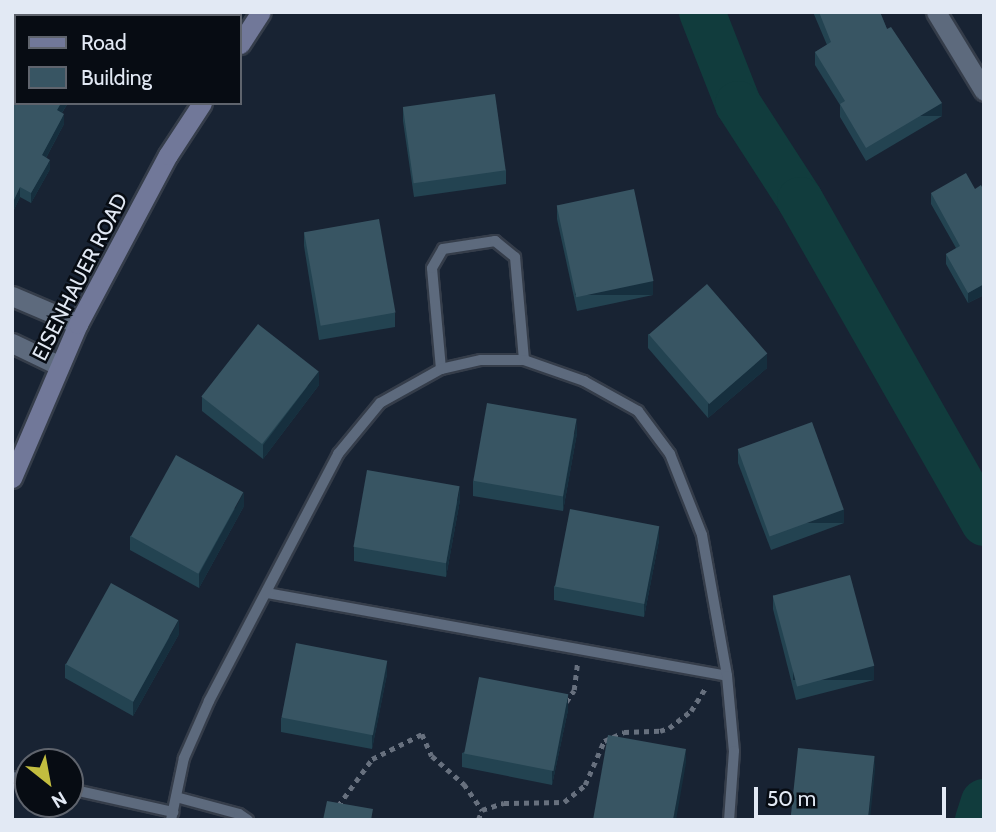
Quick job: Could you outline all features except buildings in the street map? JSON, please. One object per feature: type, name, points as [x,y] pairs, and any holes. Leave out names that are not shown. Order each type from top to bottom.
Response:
[{"type":"main road","points":[[242,41],[261,12]]},
{"type":"main road","name":"EISENHAUER ROAD","points":[[12,478],[78,324],[168,155],[201,105]]},
{"type":"street","points":[[936,12],[984,91]]},
{"type":"street","points":[[12,296],[78,324]]},
{"type":"street","points":[[12,343],[60,366]]},
{"type":"lane","points":[[441,369],[432,268],[443,249],[495,241],[515,257],[524,360]]},
{"type":"lane","points":[[84,793],[172,816],[184,758],[209,701],[338,454],[380,403],[441,369],[481,360],[524,360],[583,380],[638,411],[670,454],[702,534],[727,676],[734,751],[729,820]]},
{"type":"lane","points":[[267,593],[727,676]]},
{"type":"lane","points":[[176,797],[239,814],[248,820]]},
{"type":"path","points":[[564,706],[574,690],[579,649]]},
{"type":"path","points":[[482,810],[504,803],[564,802],[585,785],[604,741],[624,733],[669,728],[691,711],[715,673]]},
{"type":"path","points":[[335,811],[372,760],[422,734],[432,756],[464,784],[482,810]]},
{"type":"path","points":[[478,820],[482,810]]},
{"type":"waterway","points":[[702,12],[738,104],[800,200],[984,523]]},
{"type":"waterway","points":[[978,820],[984,802]]}]
